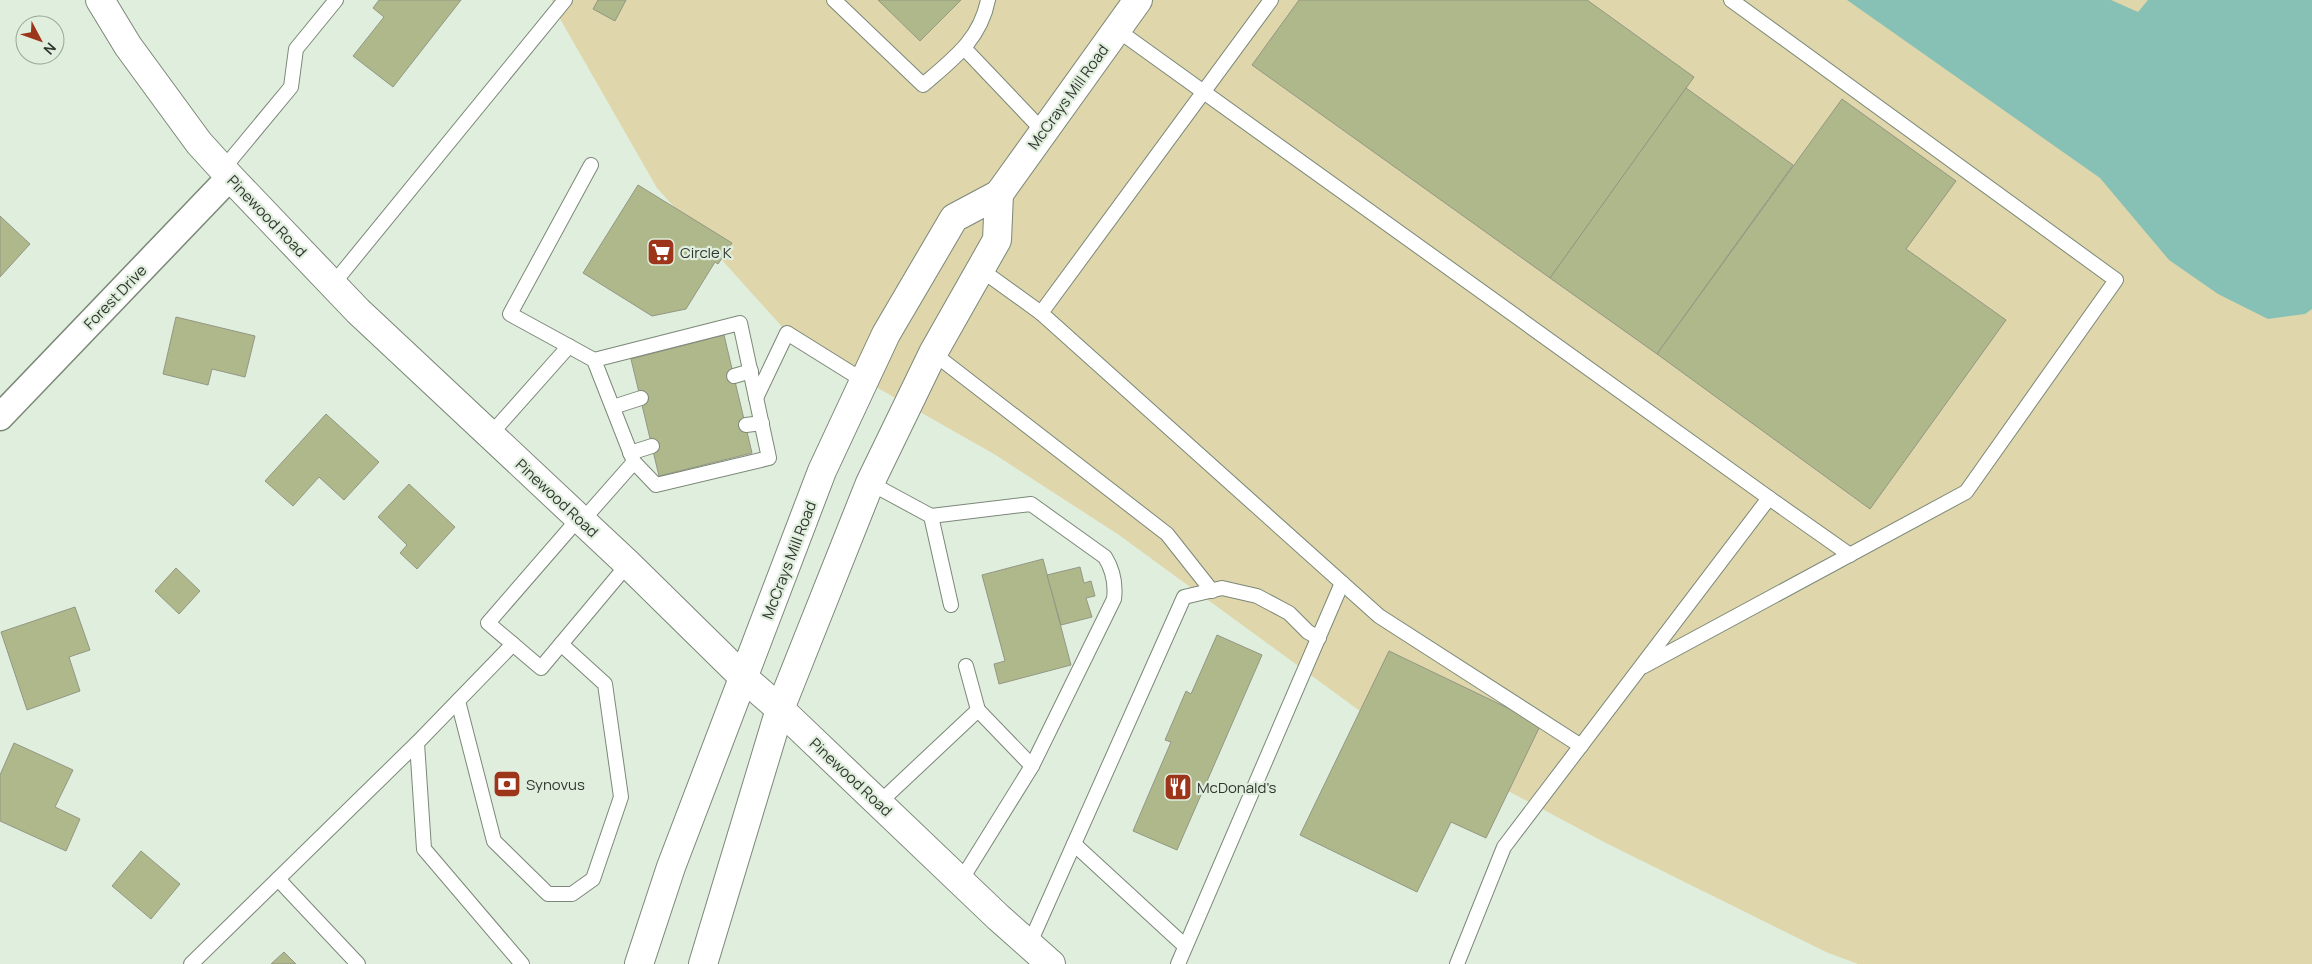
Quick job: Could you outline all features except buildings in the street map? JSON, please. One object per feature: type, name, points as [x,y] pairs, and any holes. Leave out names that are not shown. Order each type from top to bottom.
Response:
[{"type":"street","name":"Pinewood Road","points":[[100,0],[128,46],[199,143],[333,284],[628,564],[744,678],[780,709],[960,882],[1051,964]]},
{"type":"street","name":"McCrays Mill Road","points":[[639,964],[671,867],[822,471],[886,334],[954,218],[999,194],[1138,0]]},
{"type":"street","name":"Forest Drive","points":[[0,417],[226,173]]},
{"type":"street","points":[[703,964],[780,709],[870,483],[933,353],[996,240],[999,194]]},
{"type":"lane","points":[[226,173],[291,87],[296,49],[336,0]]},
{"type":"lane","points":[[333,284],[565,0]]},
{"type":"lane","points":[[834,0],[923,85],[965,49],[985,15],[988,0]]},
{"type":"lane","points":[[1041,313],[1202,91],[1271,0]]},
{"type":"lane","points":[[1640,668],[1966,492],[2116,280],[1731,0]]},
{"type":"lane","points":[[1116,29],[1850,555]]},
{"type":"lane","points":[[965,49],[1043,131]]},
{"type":"lane","points":[[591,165],[510,314],[594,360],[632,457],[656,485],[769,458],[740,323],[594,360]]},
{"type":"lane","points":[[980,269],[1041,313],[1379,616],[1581,746]]},
{"type":"lane","points":[[756,398],[788,334],[864,381]]},
{"type":"lane","points":[[490,435],[569,346]]},
{"type":"lane","points":[[933,353],[1167,534],[1212,591]]},
{"type":"lane","points":[[734,376],[751,370]]},
{"type":"lane","points":[[613,407],[640,398]]},
{"type":"lane","points":[[746,425],[762,422]]},
{"type":"lane","points":[[628,564],[541,668],[488,623],[580,520],[632,457],[652,446]]},
{"type":"lane","points":[[870,483],[931,516],[1031,504],[1105,557],[1111,567],[1116,585],[1114,599],[1032,766],[960,882]]},
{"type":"lane","points":[[1457,964],[1504,847],[1769,498]]},
{"type":"lane","points":[[931,516],[951,605]]},
{"type":"lane","points":[[1178,964],[1342,583]]},
{"type":"lane","points":[[1029,945],[1184,597],[1222,588],[1257,596],[1288,613],[1308,632],[1319,638]]},
{"type":"lane","points":[[191,964],[418,743],[512,644]]},
{"type":"lane","points":[[458,701],[494,841],[548,894],[572,894],[593,879],[621,797],[605,684],[561,644]]},
{"type":"lane","points":[[966,666],[978,710],[1032,766]]},
{"type":"lane","points":[[879,803],[978,710]]},
{"type":"lane","points":[[418,743],[424,849],[522,964]]},
{"type":"lane","points":[[1074,844],[1185,946]]},
{"type":"lane","points":[[278,878],[358,964]]},
{"type":"shaded area","points":[[552,0],[2312,0],[2312,964],[1858,964],[1826,952],[1604,842],[1364,714],[1119,535],[994,454],[795,341],[657,188],[555,10]]},
{"type":"water","points":[[1847,0],[2111,0],[2138,12],[2148,0],[2312,0],[2312,309],[2305,314],[2268,319],[2218,294],[2169,260],[2100,178]]},
{"type":"place","name":"Circle K","points":[[661,252]]},
{"type":"place","name":"Synovus","points":[[507,784]]},
{"type":"place","name":"McDonald's","points":[[1178,787]]}]
